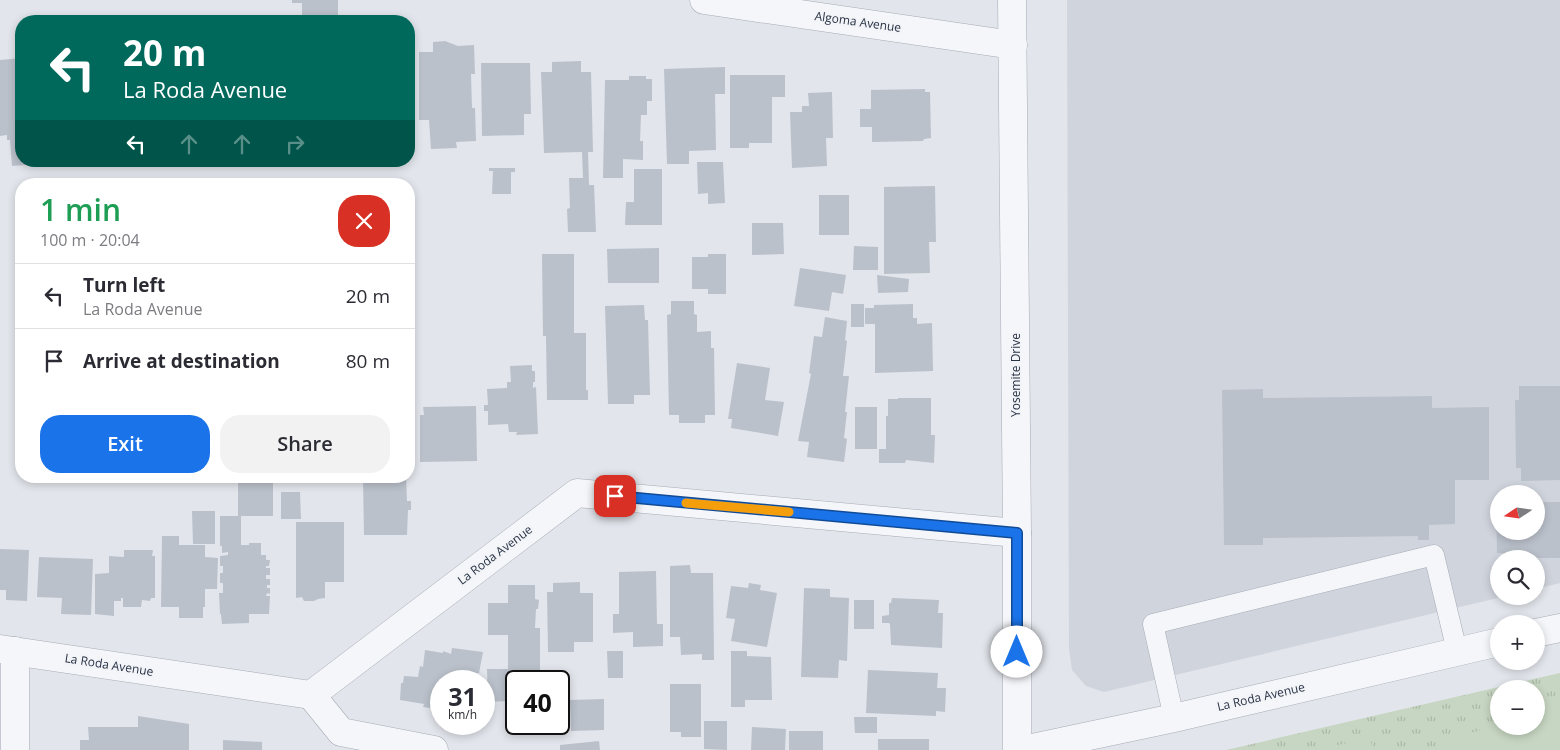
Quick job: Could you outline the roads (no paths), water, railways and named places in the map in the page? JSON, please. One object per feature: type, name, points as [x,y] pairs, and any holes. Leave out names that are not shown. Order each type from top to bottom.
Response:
[{"type":"street","name":"Algoma Avenue","points":[[704,0],[1013,45]]},
{"type":"street","name":"Yosemite Drive","points":[[1012,0],[1017,750]]},
{"type":"street","name":"La Roda Avenue","points":[[8,650],[311,695],[577,492],[1017,533]]},
{"type":"street","points":[[1545,631],[1560,628]]},
{"type":"street","name":"La Roda Avenue","points":[[1024,750],[1174,718],[1490,644]]},
{"type":"street","points":[[8,650],[15,750]]},
{"type":"street","points":[[311,695],[341,732],[434,750]]},
{"type":"lane","points":[[1174,718],[1153,624],[1434,555],[1457,651]]}]
